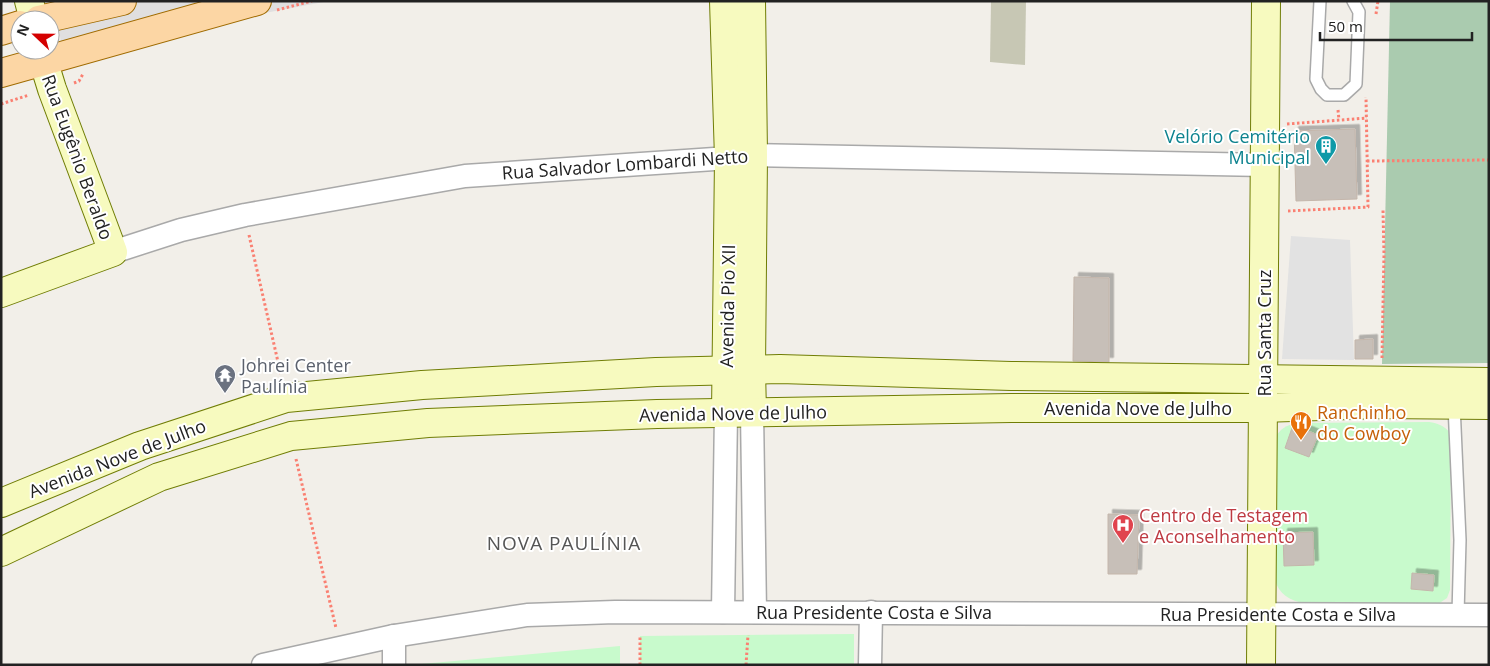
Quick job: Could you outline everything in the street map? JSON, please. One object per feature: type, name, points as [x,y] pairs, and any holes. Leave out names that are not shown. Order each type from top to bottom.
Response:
[{"type":"main road","points":[[60,15],[122,1]]},
{"type":"main road","points":[[60,51],[257,1]]},
{"type":"main road","points":[[1,73],[32,60]]},
{"type":"street","name":"Avenida Pio XII","points":[[724,1],[738,39],[741,156],[739,413],[755,612]]},
{"type":"street","name":"Avenida Pio XII","points":[[738,39],[751,1]]},
{"type":"street","name":"Rua Santa Cruz","points":[[1261,665],[1266,1]]},
{"type":"street","name":"Rua Eugênio Beraldo","points":[[42,60],[113,252]]},
{"type":"street","name":"Rua Salvador Lombardi Netto","points":[[1,293],[113,252],[181,230],[245,215],[465,176],[741,156],[1265,165]]},
{"type":"street","name":"Avenida Nove de Julho","points":[[1,503],[140,446],[286,398],[432,384],[656,372],[780,369],[1011,376],[1489,382]]},
{"type":"street","name":"Avenida Nove de Julho","points":[[1,552],[159,477],[291,436],[428,423],[657,414],[1011,408],[1263,408],[1380,404],[1489,405]]},
{"type":"street","name":"Avenida Pio XII","points":[[722,612],[739,413]]},
{"type":"street","name":"Rua Presidente Costa e Silva","points":[[263,665],[394,636],[527,615],[615,612],[872,612],[1489,615]]},
{"type":"street","points":[[870,665],[872,612]]},
{"type":"street","points":[[394,636],[394,665]]},
{"type":"lane","points":[[1320,1],[1316,78],[1321,89],[1327,95],[1344,95],[1356,84],[1359,12],[1353,1]]},
{"type":"lane","points":[[1454,405],[1460,540],[1458,614]]},
{"type":"path","points":[[1282,211],[1368,208],[1366,88]]},
{"type":"path","points":[[1,104],[30,95]]},
{"type":"path","points":[[1282,125],[1367,118]]},
{"type":"path","points":[[1367,161],[1489,160]]},
{"type":"path","points":[[1382,364],[1383,210]]},
{"type":"path","points":[[245,215],[286,398]]},
{"type":"path","points":[[291,436],[341,648]]},
{"type":"path","points":[[746,665],[748,635]]},
{"type":"path","points":[[640,636],[640,665]]},
{"type":"shaded area","points":[[55,1],[329,1],[244,17],[64,64],[60,36],[60,10],[56,10]]},
{"type":"shaded area","points":[[991,1],[1026,1],[1025,65],[990,62]]},
{"type":"shaded area","points":[[1291,236],[1350,240],[1354,360],[1282,359]]},
{"type":"green space","points":[[1390,1],[1489,1],[1489,363],[1382,364]]},
{"type":"green space","points":[[1429,422],[1441,425],[1451,434],[1450,590],[1447,598],[1438,604],[1304,603],[1294,601],[1282,593],[1275,580],[1275,438],[1279,432],[1287,426],[1297,423]]},
{"type":"green space","points":[[854,634],[854,665],[640,665],[640,636]]},
{"type":"green space","points":[[620,646],[620,665],[410,665]]},
{"type":"building","name":"Velório Cemitério Municipal","points":[[1355,129],[1357,199],[1296,201],[1294,131]]},
{"type":"building","points":[[1074,277],[1109,278],[1109,362],[1073,361]]},
{"type":"building","points":[[1373,339],[1373,359],[1355,359],[1355,340]]},
{"type":"building","name":"Ranchinho do Cowboy","points":[[1293,425],[1318,435],[1309,457],[1285,448]]},
{"type":"building","name":"Centro de Testagem e Aconselhamento","points":[[1108,514],[1139,515],[1137,574],[1108,574]]},
{"type":"building","points":[[1313,532],[1314,565],[1284,566],[1283,533]]},
{"type":"building","points":[[1412,573],[1434,575],[1433,591],[1411,589]]},
{"type":"place","name":"Velório Cemitério Municipal","points":[[1326,165]]},
{"type":"place","name":"Johrei Center Paulínia","points":[[225,394]]},
{"type":"place","name":"Ranchinho do Cowboy","points":[[1301,441]]},
{"type":"place","name":"Centro de Testagem e Aconselhamento","points":[[1123,544]]},
{"type":"district","name":"NOVA PAULÍNIA","points":[[564,543]]}]
